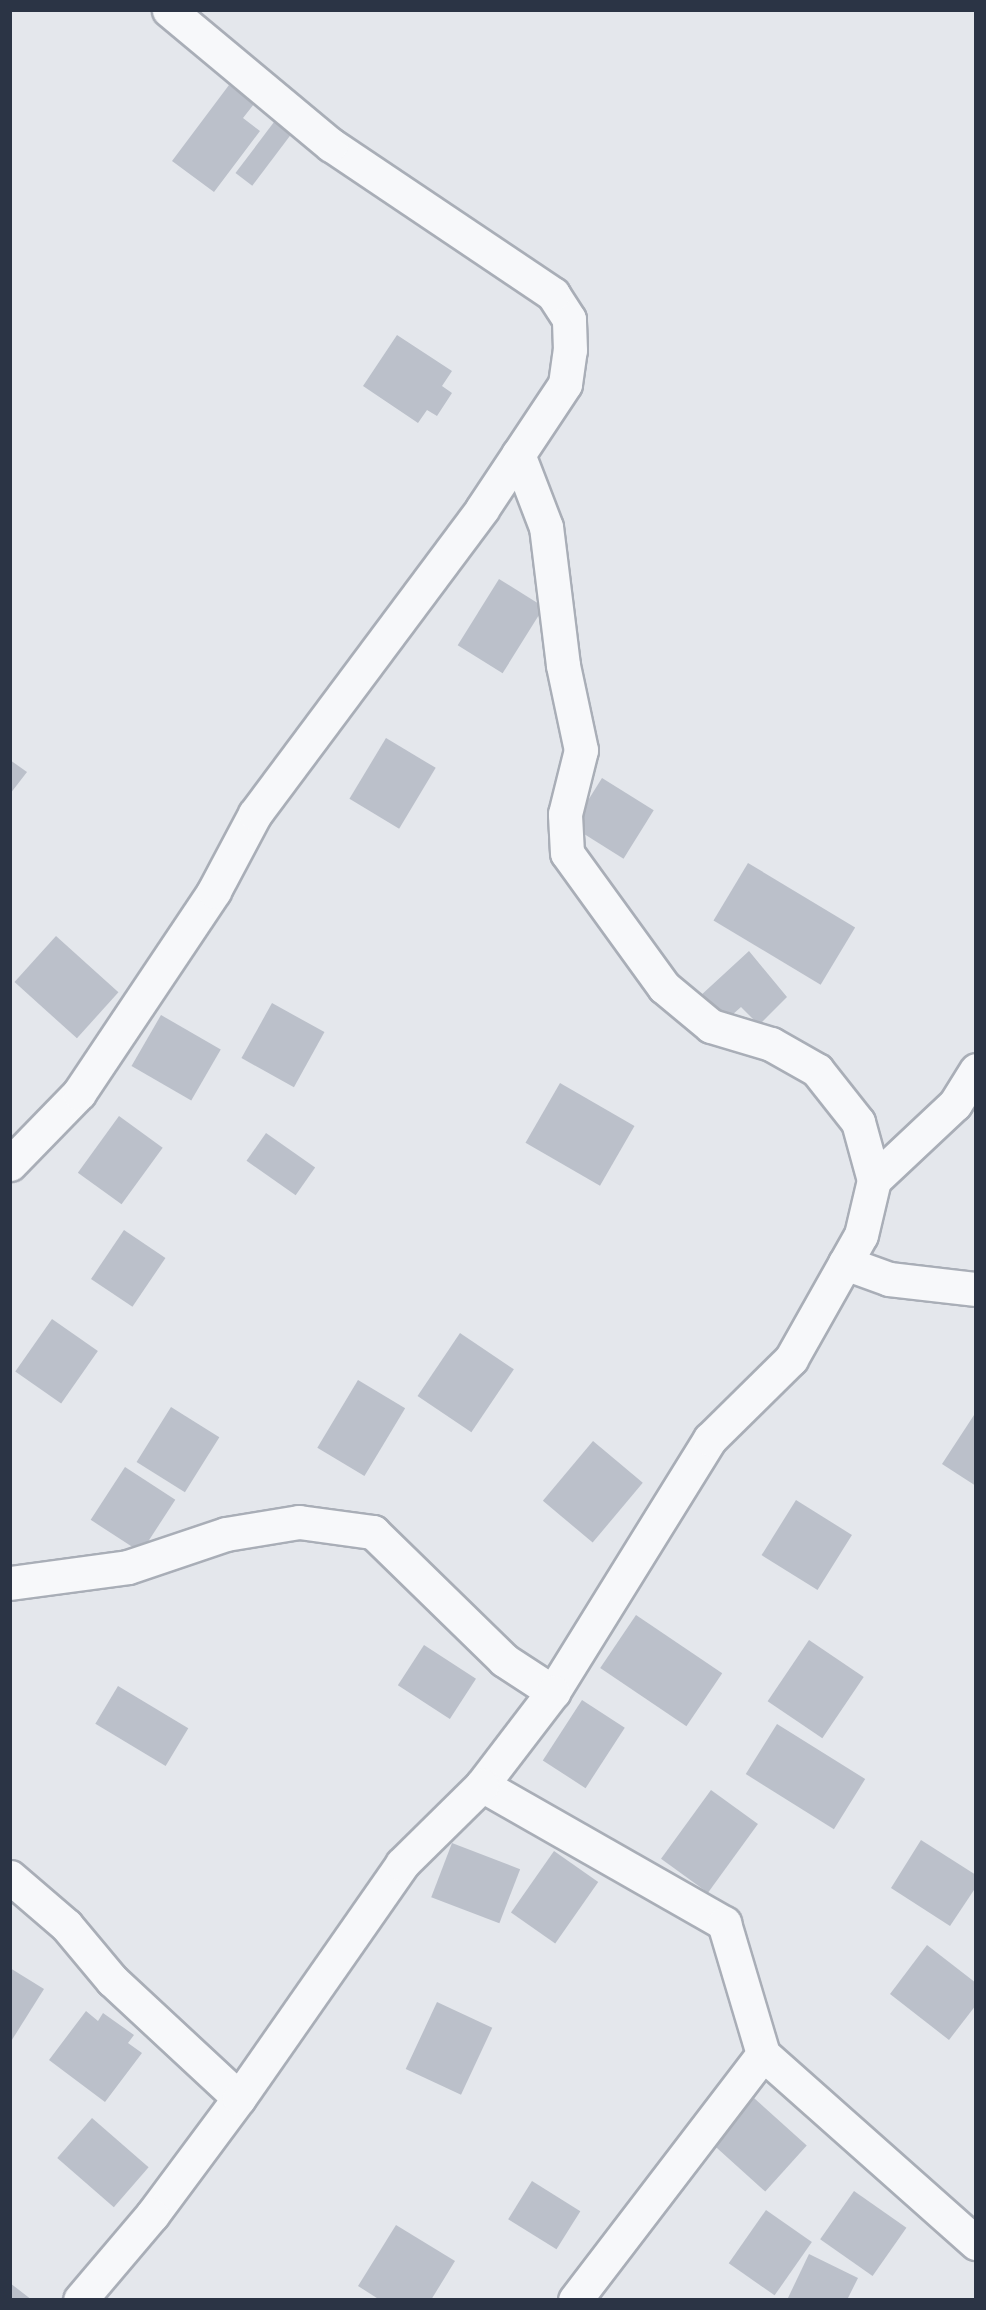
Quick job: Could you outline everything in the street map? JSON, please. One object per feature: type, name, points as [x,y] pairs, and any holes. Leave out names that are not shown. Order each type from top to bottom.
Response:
[{"type":"street","points":[[10,1164],[79,1093],[214,891],[255,814],[482,509],[565,384],[570,350],[569,319],[553,294],[331,145],[169,10]]},
{"type":"street","points":[[80,2300],[152,2215],[239,2098],[402,1864],[482,1785],[553,1692],[710,1439],[791,1359],[861,1235],[874,1180],[858,1122],[818,1070],[771,1044],[711,1026],[664,987],[567,853],[565,814],[581,750],[563,664],[546,527],[518,454]]},
{"type":"street","points":[[874,1180],[955,1104],[975,1071]]},
{"type":"street","points":[[845,1263],[889,1279],[975,1289]]},
{"type":"street","points":[[10,1582],[128,1567],[226,1534],[299,1522],[373,1532],[504,1660],[553,1692]]},
{"type":"street","points":[[482,1785],[724,1923],[763,2054],[975,2243]]},
{"type":"street","points":[[10,1877],[66,1925],[112,1980],[239,2098]]},
{"type":"street","points":[[575,2300],[763,2054]]},
{"type":"building","points":[[229,85],[254,104],[243,118],[260,131],[214,192],[172,161]]},
{"type":"building","points":[[274,122],[291,135],[252,186],[235,173]]},
{"type":"building","points":[[397,335],[452,371],[442,386],[452,393],[437,416],[427,410],[418,423],[363,386]]},
{"type":"building","points":[[499,579],[544,607],[503,673],[458,645]]},
{"type":"building","points":[[386,738],[436,768],[399,829],[349,799]]},
{"type":"building","points":[[10,760],[27,772],[10,794]]},
{"type":"building","points":[[602,778],[654,810],[624,859],[572,826]]},
{"type":"building","points":[[748,863],[855,927],[821,985],[713,920]]},
{"type":"building","points":[[56,936],[118,992],[77,1038],[15,982]]},
{"type":"building","points":[[749,951],[787,997],[759,1025],[741,1007],[723,1023],[699,997]]},
{"type":"building","points":[[272,1003],[324,1032],[294,1087],[241,1058]]},
{"type":"building","points":[[161,1015],[221,1050],[191,1101],[132,1066]]},
{"type":"building","points":[[560,1083],[634,1126],[600,1186],[526,1143]]},
{"type":"building","points":[[119,1116],[163,1148],[122,1204],[78,1173]]},
{"type":"building","points":[[266,1133],[315,1167],[296,1195],[246,1161]]},
{"type":"building","points":[[124,1230],[165,1258],[132,1307],[91,1279]]},
{"type":"building","points":[[52,1319],[98,1351],[61,1404],[15,1371]]},
{"type":"building","points":[[460,1333],[514,1369],[471,1432],[418,1396]]},
{"type":"building","points":[[358,1380],[405,1408],[364,1476],[317,1448]]},
{"type":"building","points":[[171,1407],[219,1437],[185,1492],[137,1462]]},
{"type":"building","points":[[976,1412],[976,1486],[942,1464]]},
{"type":"building","points":[[593,1441],[643,1483],[593,1543],[543,1501]]},
{"type":"building","points":[[125,1467],[175,1500],[141,1553],[91,1520]]},
{"type":"building","points":[[796,1500],[852,1535],[818,1590],[762,1555]]},
{"type":"building","points":[[636,1615],[722,1673],[686,1726],[600,1668]]},
{"type":"building","points":[[809,1640],[864,1677],[822,1738],[768,1701]]},
{"type":"building","points":[[424,1645],[476,1679],[450,1719],[398,1685]]},
{"type":"building","points":[[118,1686],[188,1728],[166,1766],[95,1724]]},
{"type":"building","points":[[582,1700],[625,1728],[586,1788],[543,1760]]},
{"type":"building","points":[[777,1724],[865,1779],[834,1829],[746,1774]]},
{"type":"building","points":[[711,1790],[758,1824],[708,1893],[661,1859]]},
{"type":"building","points":[[921,1840],[976,1875],[976,1887],[950,1926],[891,1888]]},
{"type":"building","points":[[452,1843],[520,1869],[499,1923],[431,1897]]},
{"type":"building","points":[[554,1851],[598,1882],[555,1943],[511,1912]]},
{"type":"building","points":[[927,1945],[976,1983],[976,2005],[949,2040],[890,1994]]},
{"type":"building","points":[[10,1968],[44,1989],[10,2043]]},
{"type":"building","points":[[437,2002],[492,2028],[461,2095],[406,2069]]},
{"type":"building","points":[[86,2011],[98,2021],[103,2013],[134,2035],[128,2043],[142,2053],[105,2102],[49,2060]]},
{"type":"building","points":[[754,2098],[807,2146],[765,2192],[713,2144]]},
{"type":"building","points":[[92,2118],[149,2167],[114,2207],[57,2158]]},
{"type":"building","points":[[532,2181],[580,2211],[556,2249],[508,2219]]},
{"type":"building","points":[[854,2191],[906,2228],[873,2276],[820,2239]]},
{"type":"building","points":[[766,2210],[812,2242],[775,2295],[729,2263]]},
{"type":"building","points":[[396,2225],[455,2261],[431,2300],[380,2300],[358,2286]]},
{"type":"building","points":[[809,2254],[858,2278],[847,2300],[787,2300]]},
{"type":"building","points":[[10,2283],[32,2300],[10,2300]]}]
